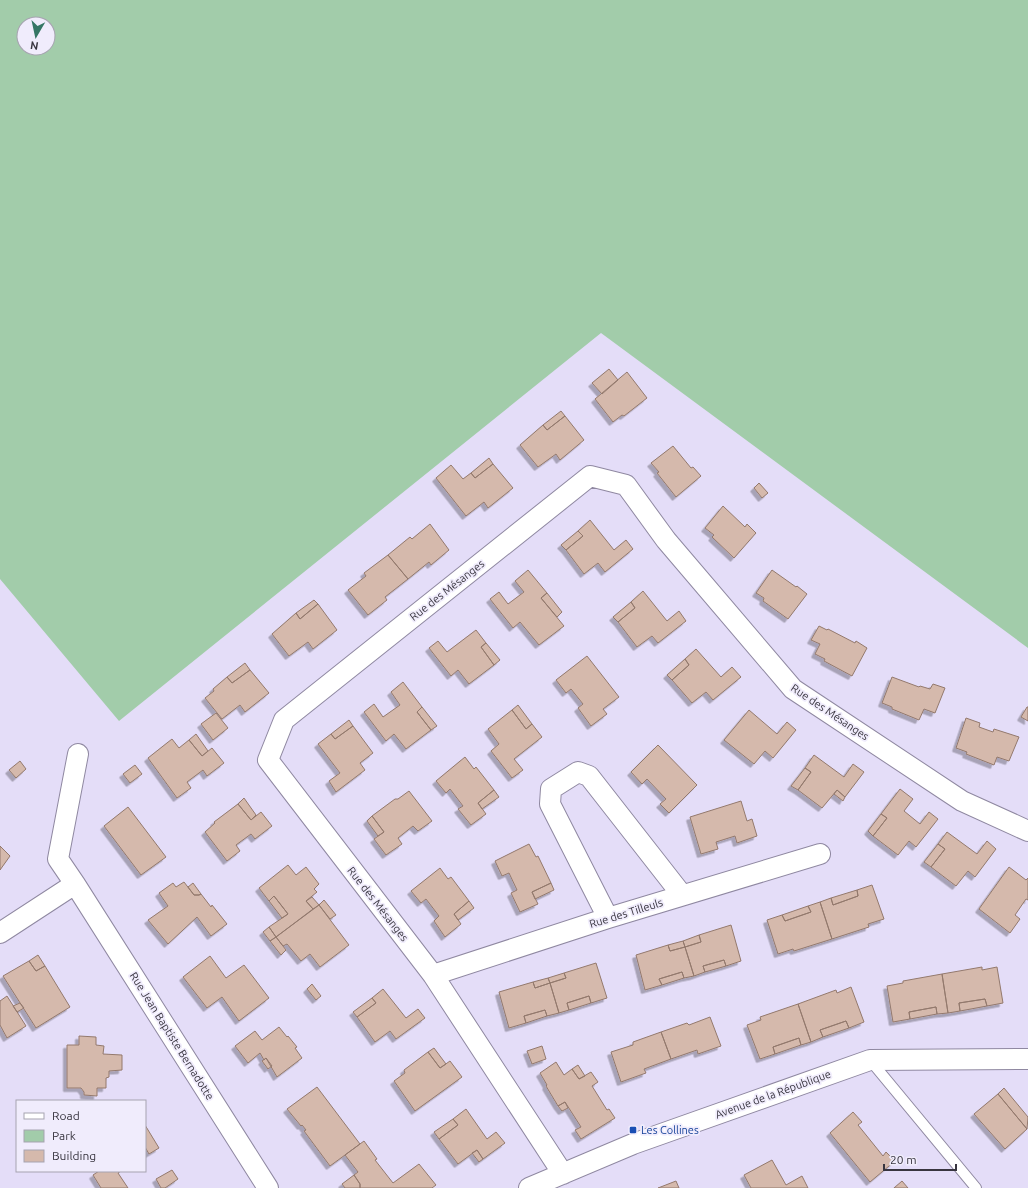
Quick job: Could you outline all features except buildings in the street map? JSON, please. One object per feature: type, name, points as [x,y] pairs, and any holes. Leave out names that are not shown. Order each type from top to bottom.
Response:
[{"type":"street","name":"Rue des Mésanges","points":[[563,1174],[433,975],[268,760],[284,720],[590,476],[626,485],[666,540],[793,689],[962,800],[1028,831]]},
{"type":"street","name":"Rue Jean Baptiste Bernadotte","points":[[78,754],[58,859],[268,1188]]},
{"type":"street","points":[[608,918],[550,804],[551,790],[578,772],[589,776],[682,895]]},
{"type":"street","name":"Rue des Tilleuls","points":[[433,975],[608,918],[820,854]]},
{"type":"street","points":[[0,933],[75,884]]},
{"type":"street","name":"Avenue de la République","points":[[529,1188],[633,1144],[870,1060],[1028,1059]]},
{"type":"lane","points":[[870,1060],[976,1188]]},
{"type":"green space","points":[[0,0],[1028,0],[1028,648],[601,333],[119,721],[0,579]]},
{"type":"place","name":"Les Collines","points":[[633,1130]]}]
